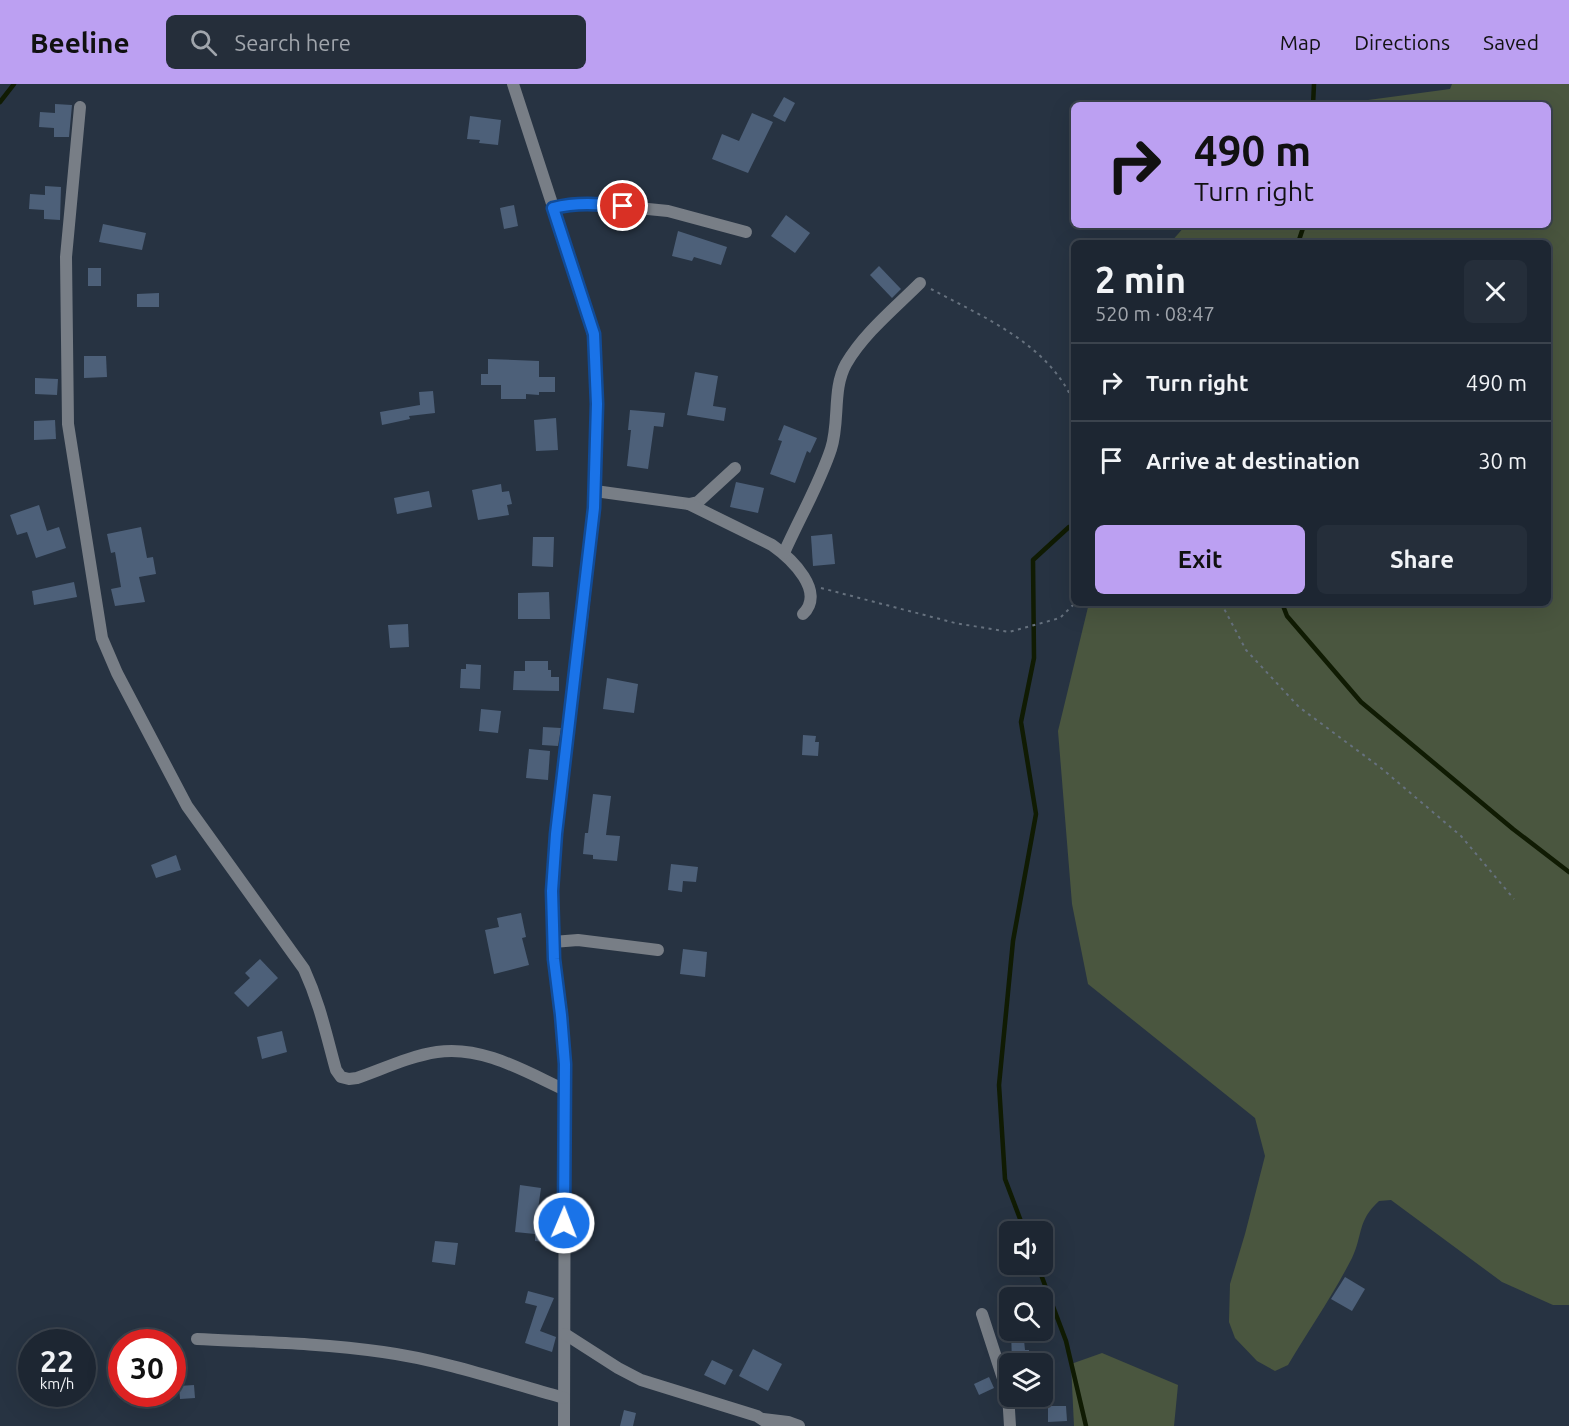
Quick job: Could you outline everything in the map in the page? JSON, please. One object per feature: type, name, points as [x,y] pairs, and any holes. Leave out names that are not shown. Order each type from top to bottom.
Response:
[{"type":"street","points":[[513,84],[594,334],[597,404],[595,491],[556,834],[552,891],[553,942],[561,1015],[565,1090],[564,1426]]},
{"type":"street","points":[[80,107],[66,257],[68,424],[102,638],[117,673],[187,806],[304,969],[324,1019],[336,1070],[341,1077],[350,1079],[435,1052],[455,1050],[481,1054],[565,1090]]},
{"type":"street","points":[[553,208],[588,203],[668,211],[746,232]]},
{"type":"street","points":[[784,554],[831,449],[836,430],[840,377],[846,364],[879,323],[920,283]]},
{"type":"street","points":[[689,504],[698,502],[735,468]]},
{"type":"street","points":[[595,491],[689,504],[764,540],[784,554],[808,584],[812,597],[810,608],[803,614]]},
{"type":"street","points":[[553,942],[578,940],[658,950]]},
{"type":"street","points":[[982,1314],[1008,1394],[1010,1426]]},
{"type":"street","points":[[565,1334],[641,1380],[706,1399],[767,1423],[788,1422],[799,1426]]},
{"type":"street","points":[[197,1339],[385,1352],[456,1368],[564,1398]]},
{"type":"path","points":[[920,283],[1031,346],[1066,385],[1071,396]]},
{"type":"path","points":[[808,584],[955,623],[1009,632],[1060,618],[1072,606]]},
{"type":"path","points":[[1223,606],[1246,650],[1299,707],[1381,768],[1461,836],[1514,899]]},
{"type":"green space","points":[[1452,84],[1569,84],[1569,1305],[1553,1305],[1502,1282],[1391,1200],[1379,1201],[1367,1215],[1352,1258],[1329,1299],[1288,1365],[1275,1371],[1257,1361],[1235,1338],[1229,1322],[1230,1284],[1265,1156],[1255,1118],[1088,984],[1072,904],[1058,731],[1088,606],[1551,606],[1551,240],[1173,240],[1183,228],[1551,228],[1551,102],[1353,102],[1450,89]]},
{"type":"green space","points":[[1102,1353],[1178,1385],[1174,1426],[1074,1426],[1071,1364]]},
{"type":"building","points":[[784,97],[795,103],[785,122],[773,116]]},
{"type":"building","points":[[55,104],[72,105],[69,137],[54,137],[54,128],[39,127],[40,112],[55,113]]},
{"type":"building","points":[[752,113],[773,122],[748,173],[712,159],[722,134],[739,141]]},
{"type":"building","points":[[470,116],[501,120],[498,145],[467,139]]},
{"type":"building","points":[[45,186],[61,187],[60,220],[44,219],[44,210],[29,209],[30,194],[45,195]]},
{"type":"building","points":[[514,205],[518,226],[504,229],[500,208]]},
{"type":"building","points":[[786,215],[810,233],[795,253],[771,236]]},
{"type":"building","points":[[103,224],[146,233],[142,250],[99,242]]},
{"type":"building","points":[[678,231],[727,247],[721,265],[694,257],[692,261],[672,256]]},
{"type":"building","points":[[879,266],[901,289],[892,298],[870,275]]},
{"type":"building","points":[[88,268],[101,268],[101,286],[88,286]]},
{"type":"building","points":[[159,293],[159,307],[137,307],[137,294]]},
{"type":"building","points":[[84,356],[106,356],[107,377],[84,378]]},
{"type":"building","points":[[488,359],[539,361],[539,377],[555,377],[555,392],[539,392],[539,395],[526,394],[526,399],[501,399],[501,385],[481,385],[481,374],[488,374]]},
{"type":"building","points":[[695,372],[718,376],[713,406],[726,408],[724,421],[687,415]]},
{"type":"building","points":[[35,378],[58,379],[57,395],[35,394]]},
{"type":"building","points":[[433,391],[435,413],[409,416],[410,419],[382,425],[380,412],[420,405],[419,392]]},
{"type":"building","points":[[630,410],[665,413],[663,427],[654,426],[648,469],[627,466],[631,430],[628,430]]},
{"type":"building","points":[[556,418],[558,450],[536,451],[534,420]]},
{"type":"building","points":[[55,420],[56,439],[34,440],[34,421]]},
{"type":"building","points":[[784,425],[817,438],[810,453],[807,451],[795,483],[770,474],[782,441],[778,440]]},
{"type":"building","points":[[736,482],[764,488],[758,513],[730,507]]},
{"type":"building","points":[[501,484],[502,492],[509,491],[512,504],[507,505],[509,515],[478,520],[472,490]]},
{"type":"building","points":[[429,491],[432,507],[397,514],[394,498]]},
{"type":"building","points":[[39,505],[47,531],[59,527],[66,548],[36,558],[27,532],[17,535],[10,515]]},
{"type":"building","points":[[141,527],[147,558],[153,557],[156,574],[139,577],[145,602],[115,606],[111,589],[121,587],[115,552],[111,553],[107,534]]},
{"type":"building","points":[[832,534],[835,564],[813,566],[811,536]]},
{"type":"building","points":[[533,537],[554,537],[553,567],[532,566]]},
{"type":"building","points":[[74,582],[77,597],[34,605],[32,591]]},
{"type":"building","points":[[549,592],[550,619],[518,619],[518,593]]},
{"type":"building","points":[[408,624],[409,647],[390,648],[388,625]]},
{"type":"building","points":[[525,661],[548,661],[551,677],[559,677],[559,691],[513,690],[514,671],[525,671]]},
{"type":"building","points":[[466,664],[481,665],[480,689],[460,688],[461,669],[466,669]]},
{"type":"building","points":[[607,678],[638,684],[634,713],[603,709]]},
{"type":"building","points":[[481,709],[501,711],[498,733],[479,731]]},
{"type":"building","points":[[543,727],[561,728],[558,746],[542,745]]},
{"type":"building","points":[[803,735],[816,736],[815,742],[819,742],[818,756],[802,755]]},
{"type":"building","points":[[529,749],[550,751],[548,780],[526,778]]},
{"type":"building","points":[[593,794],[611,796],[606,835],[620,836],[617,861],[593,859],[593,855],[583,854]]},
{"type":"building","points":[[176,855],[181,870],[156,878],[151,865]]},
{"type":"building","points":[[671,864],[698,867],[696,882],[683,881],[682,892],[668,890]]},
{"type":"building","points":[[521,913],[526,937],[522,938],[529,965],[494,974],[485,930],[499,927],[497,918]]},
{"type":"building","points":[[683,949],[707,952],[705,977],[680,974]]},
{"type":"building","points":[[260,959],[278,978],[248,1007],[234,993],[250,978],[245,973]]},
{"type":"building","points":[[282,1031],[287,1052],[262,1059],[257,1037]]},
{"type":"building","points":[[520,1185],[541,1188],[537,1216],[556,1218],[556,1243],[535,1241],[535,1234],[515,1232]]},
{"type":"building","points":[[435,1241],[458,1243],[455,1265],[432,1262]]},
{"type":"building","points":[[1345,1277],[1365,1289],[1352,1311],[1331,1299]]},
{"type":"building","points":[[528,1291],[554,1298],[540,1331],[556,1337],[552,1352],[525,1343],[537,1306],[525,1303]]},
{"type":"building","points":[[1011,1341],[1024,1341],[1025,1350],[1029,1350],[1029,1353],[1012,1353]]},
{"type":"building","points":[[753,1349],[782,1364],[768,1391],[739,1376]]},
{"type":"building","points":[[712,1360],[733,1370],[725,1385],[704,1375]]},
{"type":"building","points":[[989,1377],[994,1388],[979,1395],[974,1384]]},
{"type":"building","points":[[194,1385],[195,1398],[186,1399],[186,1386]]},
{"type":"building","points":[[1066,1406],[1067,1421],[1048,1422],[1048,1407]]},
{"type":"building","points":[[624,1410],[636,1413],[633,1426],[620,1426]]},
{"type":"waterway","points":[[0,102],[14,84]]},
{"type":"waterway","points":[[1313,102],[1314,84]]},
{"type":"waterway","points":[[1299,240],[1303,228]]},
{"type":"waterway","points":[[1021,1221],[1005,1179],[999,1085],[1013,941],[1036,814],[1021,722],[1034,658],[1033,560],[1071,527]]},
{"type":"waterway","points":[[1283,606],[1287,616],[1361,702],[1513,829],[1569,872]]},
{"type":"waterway","points":[[1041,1275],[1066,1341],[1086,1426]]},
{"type":"route","points":[[564,1223],[565,1064],[551,921],[552,891],[556,834],[594,508],[597,404],[594,334],[553,208],[588,203],[623,206]]}]
